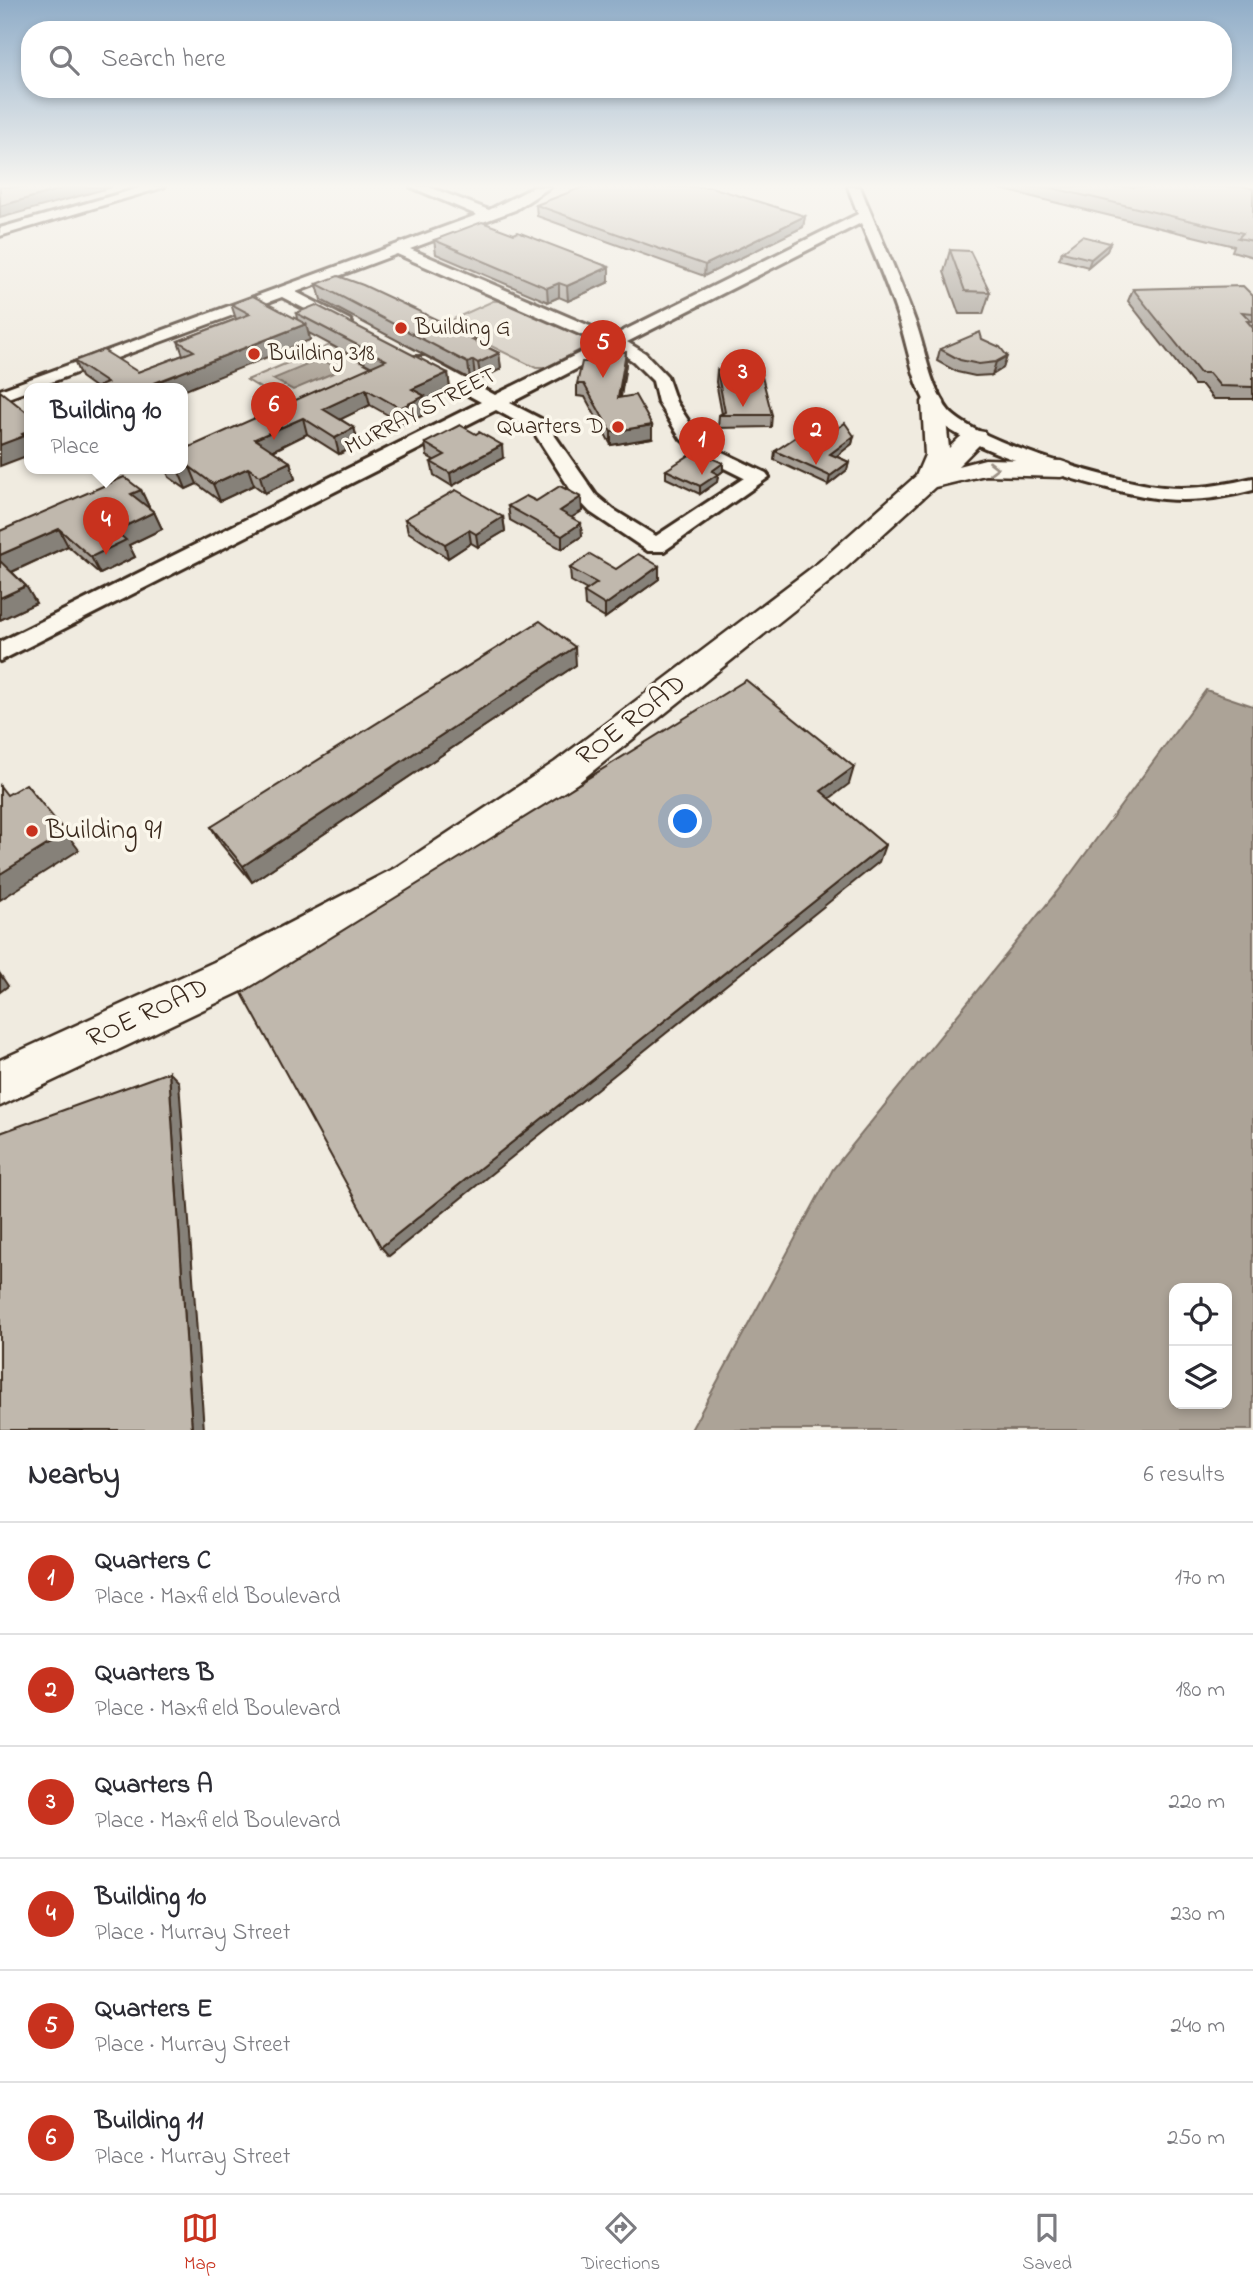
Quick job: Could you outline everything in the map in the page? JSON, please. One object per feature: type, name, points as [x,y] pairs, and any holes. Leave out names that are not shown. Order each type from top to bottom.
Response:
[{"type":"main road","points":[[927,481],[937,455],[933,402]]},
{"type":"main road","name":"ROE ROAD","points":[[0,1083],[232,974],[409,880],[567,772],[828,569],[975,437]]},
{"type":"main road","points":[[927,481],[985,467],[1061,469]]},
{"type":"street","points":[[35,383],[385,254]]},
{"type":"street","points":[[400,351],[534,423],[547,434],[580,489],[596,507],[656,547],[759,477],[708,452],[688,435],[667,402],[661,380],[639,357],[612,341],[409,254]]},
{"type":"street","name":"MURRAY STREET","points":[[0,652],[789,254]]},
{"type":"street","points":[[880,254],[908,322],[933,402],[943,416],[975,437],[1102,482],[1171,494],[1224,491],[1253,484]]},
{"type":"street","points":[[283,291],[364,333]]},
{"type":"street","points":[[0,396],[24,387]]},
{"type":"shaded area","points":[[493,301],[503,301],[592,340],[592,344],[545,368],[536,368],[448,325],[449,321]]},
{"type":"shaded area","points":[[330,345],[373,367],[289,405],[247,380]]},
{"type":"shaded area","points":[[321,359],[340,370],[293,390],[273,379]]},
{"type":"shaded area","points":[[1206,690],[1253,706],[1253,1430],[691,1430],[833,1169],[1064,883]]},
{"type":"building","points":[[466,254],[575,254],[609,267],[567,286],[559,283],[547,288]]},
{"type":"building","points":[[673,254],[728,254],[705,265]]},
{"type":"building","points":[[951,254],[971,254],[990,292],[965,291]]},
{"type":"building","points":[[1069,254],[1097,254],[1091,259]]},
{"type":"building","points":[[338,276],[476,338],[472,340],[499,353],[478,363],[473,360],[468,363],[317,284]]},
{"type":"building","points":[[1243,286],[1253,296],[1253,313],[1242,312],[1251,321],[1247,321],[1253,328],[1253,387],[1220,386],[1209,373],[1200,373],[1133,289]]},
{"type":"building","points":[[253,296],[306,324],[154,383],[107,383],[74,361],[103,350],[138,372],[194,351],[178,341],[250,314],[231,304]]},
{"type":"building","points":[[316,305],[448,373],[412,389],[425,396],[400,408],[366,389],[323,409],[354,428],[335,438],[303,418],[255,439],[290,462],[260,476],[248,468],[213,484],[188,468],[188,448],[386,360],[296,313]]},
{"type":"building","points":[[980,332],[982,339],[1000,347],[1007,356],[996,362],[979,364],[960,360],[940,349]]},
{"type":"building","points":[[603,351],[626,352],[618,398],[635,395],[652,425],[611,432],[584,384],[577,384],[582,362],[587,362],[589,356],[602,356]]},
{"type":"building","points":[[760,369],[772,415],[719,415],[725,412],[717,370]]},
{"type":"building","points":[[0,391],[24,410],[24,436],[0,445]]},
{"type":"building","points":[[845,423],[854,436],[830,454],[849,462],[830,476],[775,451],[796,437],[814,445]]},
{"type":"building","points":[[460,425],[502,445],[450,473],[431,462],[445,455],[425,443]]},
{"type":"building","points":[[696,451],[723,463],[712,471],[718,474],[700,486],[666,470]]},
{"type":"building","points":[[124,477],[141,490],[131,494],[154,512],[115,531],[126,540],[91,557],[59,529],[0,555],[0,531]]},
{"type":"building","points":[[560,486],[581,497],[560,511],[581,523],[562,536],[508,506],[526,496],[536,501]]},
{"type":"building","points":[[456,490],[503,517],[476,534],[469,530],[445,544],[405,519]]},
{"type":"building","points":[[590,554],[616,569],[638,554],[659,566],[605,605],[584,592],[597,583],[570,568]]},
{"type":"building","points":[[0,561],[26,586],[0,598]]},
{"type":"building","points":[[540,621],[575,647],[243,866],[211,827]]},
{"type":"building","points":[[746,680],[854,767],[821,791],[885,845],[381,1247],[242,993]]},
{"type":"building","name":"Building 91","points":[[26,784],[66,833],[0,874],[0,786],[7,795]]},
{"type":"building","points":[[169,1072],[192,1430],[0,1430],[0,1133]]},
{"type":"place","name":"Building G","points":[[401,328]]},
{"type":"place","name":"Building 318","points":[[254,354]]},
{"type":"place","name":"Quarters E","points":[[603,378]]},
{"type":"place","name":"Quarters A","points":[[743,407]]},
{"type":"place","name":"Quarters D","points":[[618,427]]},
{"type":"place","name":"Building 11","points":[[274,440]]},
{"type":"place","name":"Quarters B","points":[[816,465]]},
{"type":"place","name":"Quarters C","points":[[702,475]]},
{"type":"place","name":"Building 10","points":[[106,555]]},
{"type":"place","name":"Building 91","points":[[32,831]]}]
